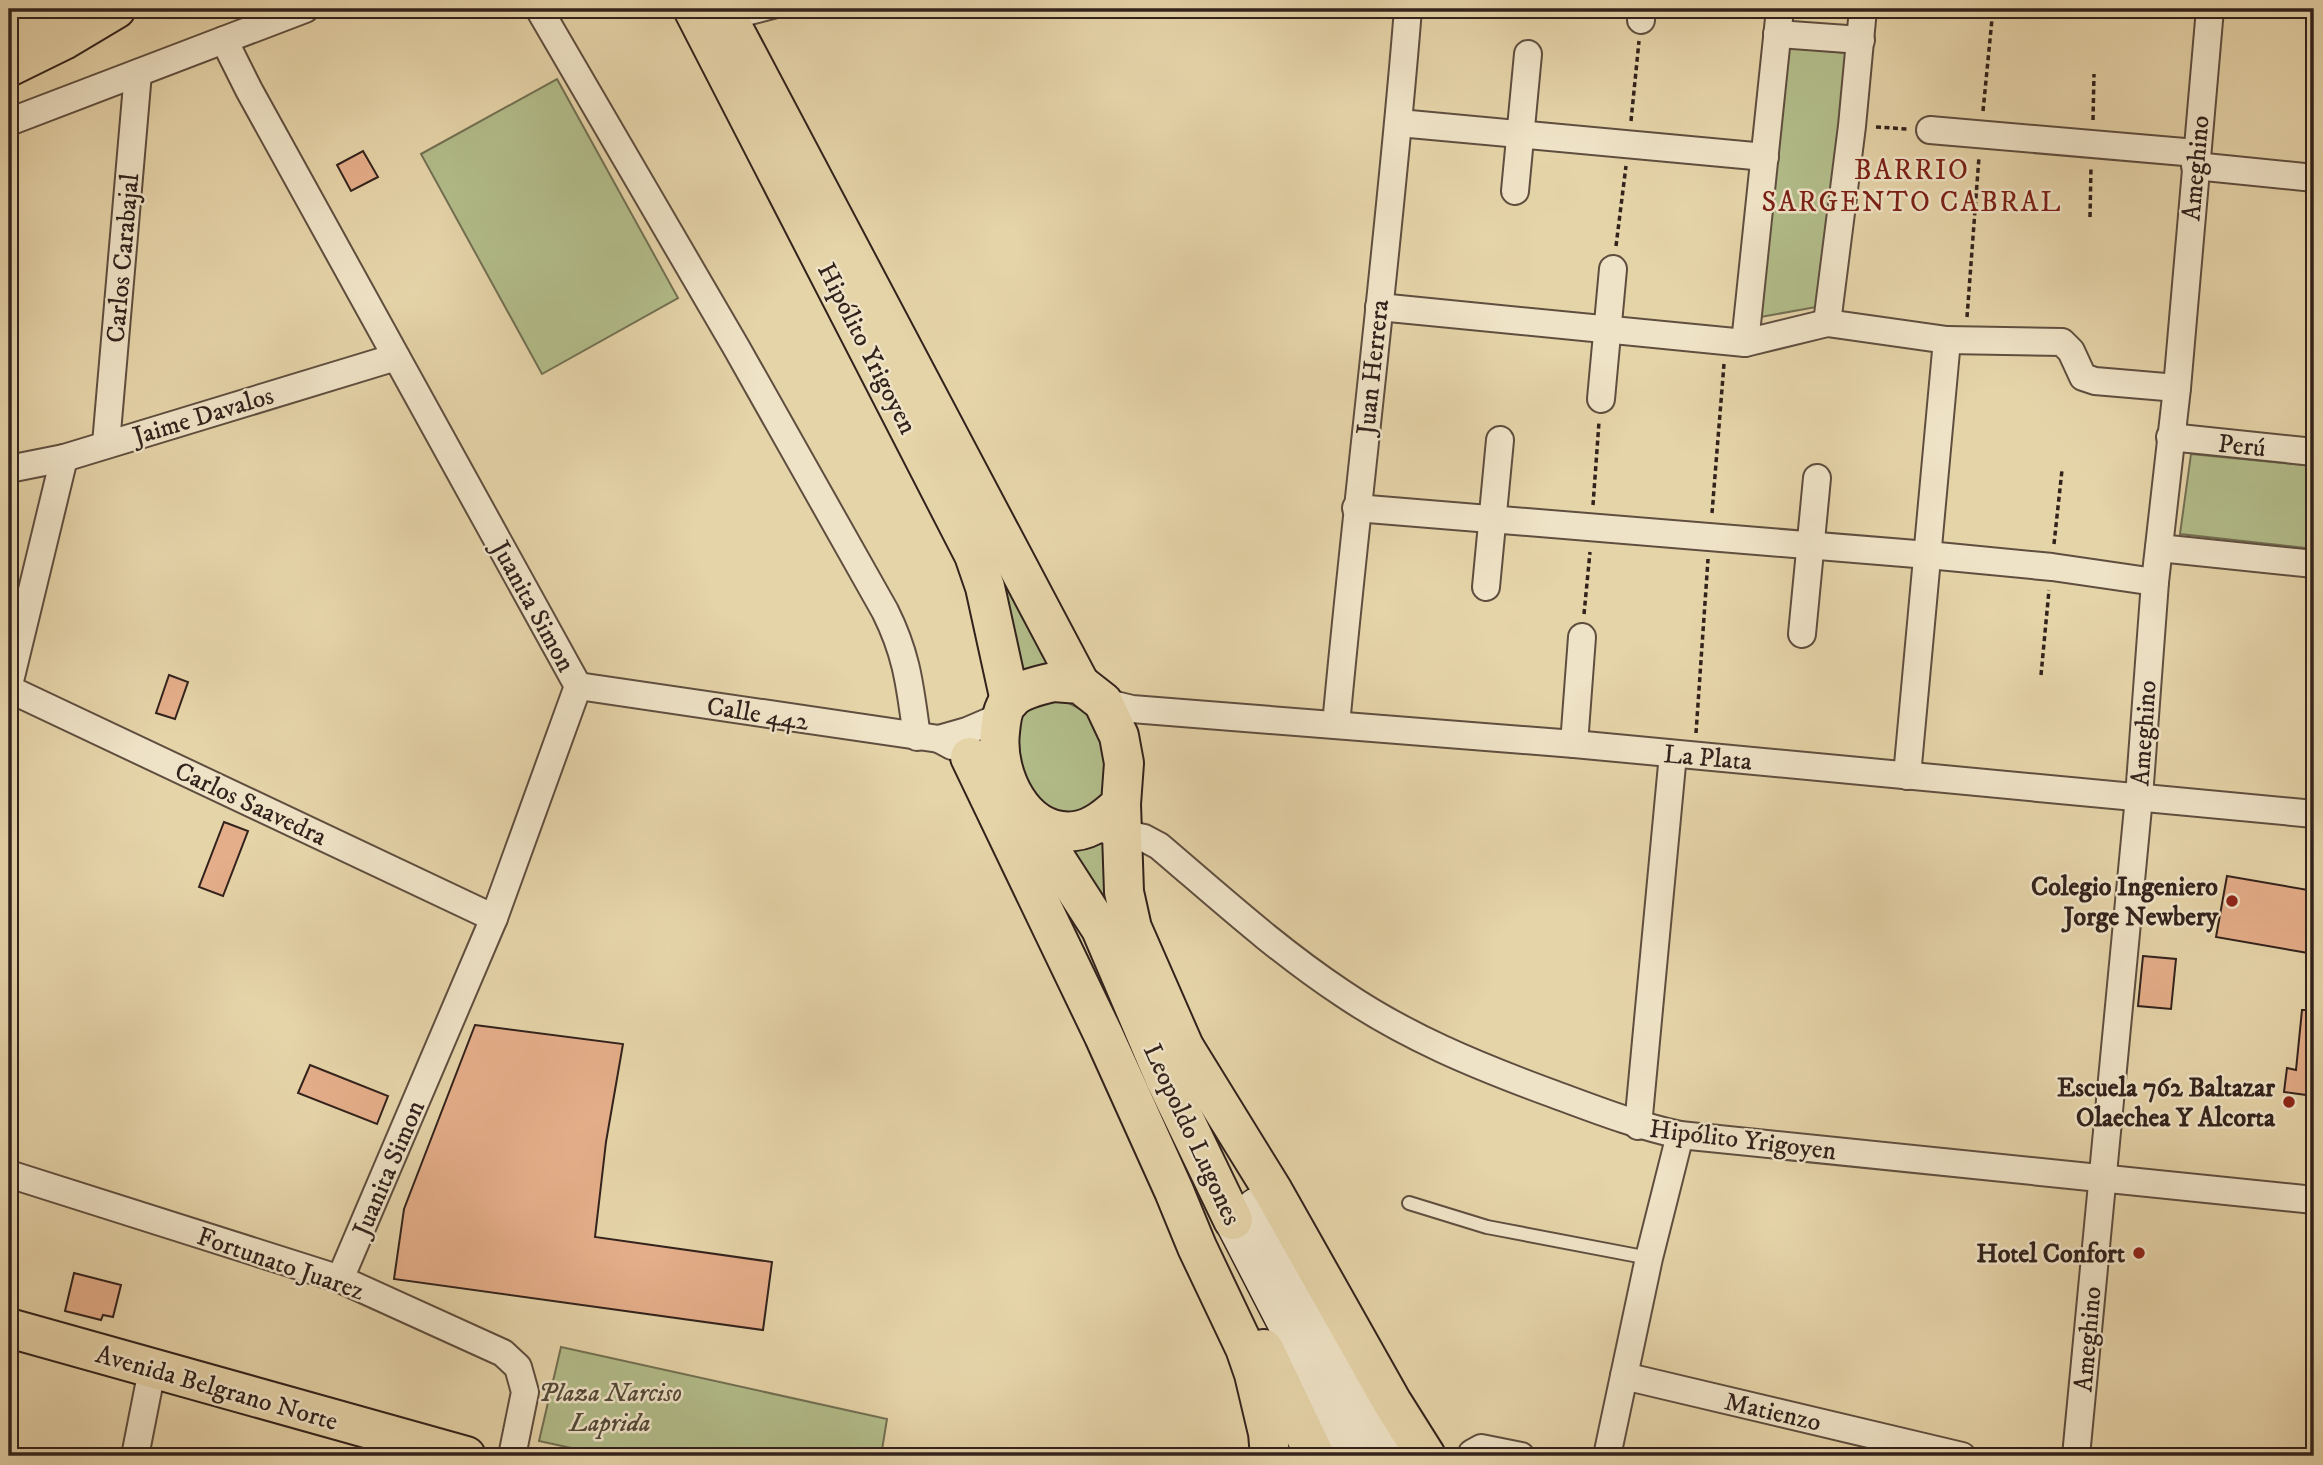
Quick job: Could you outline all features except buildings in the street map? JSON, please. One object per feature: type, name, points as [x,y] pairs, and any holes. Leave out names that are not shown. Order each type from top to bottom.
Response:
[{"type":"main road","points":[[9,29],[49,9]]},
{"type":"main road","points":[[9,68],[116,9]]},
{"type":"main road","name":"Hipólito Yrigoyen","points":[[693,9],[974,555],[985,587],[1006,708]]},
{"type":"main road","name":"Hipólito Yrigoyen","points":[[727,16],[1092,693]]},
{"type":"main road","points":[[1054,682],[1092,693],[1116,729],[1124,764],[1109,822],[1074,832],[1060,831],[1046,826],[1019,804],[1000,758],[1006,708],[1033,687],[1054,682]]},
{"type":"main road","points":[[942,744],[1104,1036],[1197,1247],[1245,1348],[1268,1433],[1270,1456]]},
{"type":"main road","name":"Leopoldo Lugones","points":[[1019,804],[1101,929],[1175,1065],[1355,1456]]},
{"type":"main road","name":"Leopoldo Lugones","points":[[1109,822],[1132,928],[1175,1065]]},
{"type":"main road","points":[[1175,1065],[1208,1234],[1315,1456]]},
{"type":"main road","points":[[1175,1065],[1273,1192],[1392,1402],[1426,1456]]},
{"type":"main road","name":"Leopoldo Lugones","points":[[1244,1214],[1385,1456]]},
{"type":"main road","name":"Avenida Belgrano Norte","points":[[9,1328],[466,1456]]},
{"type":"main road","points":[[1245,1348],[1295,1415]]},
{"type":"street","points":[[9,121],[305,9]]},
{"type":"street","points":[[540,9],[885,611],[942,744],[989,771],[1019,804]]},
{"type":"street","name":"Juan Herrera","points":[[1336,725],[1356,508],[1399,124],[1408,9]]},
{"type":"street","points":[[1827,323],[1853,126],[1863,9]]},
{"type":"street","name":"Ameghino","points":[[2076,1456],[2210,9]]},
{"type":"street","points":[[1745,343],[1779,21],[1861,40]]},
{"type":"street","name":"Juanita Simon","points":[[224,40],[249,90],[578,686],[494,918],[340,1279]]},
{"type":"street","points":[[1515,191],[1528,54]]},
{"type":"street","name":"Carlos Carabajal","points":[[106,444],[138,73]]},
{"type":"street","points":[[1399,124],[1765,157]]},
{"type":"street","points":[[1930,130],[2195,159],[2314,177]]},
{"type":"street","points":[[1601,399],[1613,269]]},
{"type":"street","points":[[1379,307],[1745,343],[1827,323],[1956,340],[2062,342],[2071,351],[2083,377],[2095,381],[2177,388]]},
{"type":"street","points":[[1907,776],[1928,555],[1956,340]]},
{"type":"street","name":"Jaime Davalos","points":[[9,469],[64,458],[396,356]]},
{"type":"street","name":"Perú","points":[[2170,437],[2314,452]]},
{"type":"street","points":[[1486,587],[1500,440]]},
{"type":"street","points":[[9,687],[64,458]]},
{"type":"street","points":[[1802,634],[1817,478]]},
{"type":"street","points":[[1356,508],[1928,555],[2052,567],[2155,582]]},
{"type":"street","points":[[2159,548],[2314,564]]},
{"type":"street","points":[[1574,744],[1582,637]]},
{"type":"street","name":"Calle 442","points":[[578,686],[942,744],[1006,708]]},
{"type":"street","name":"Carlos Saavedra","points":[[9,687],[494,918]]},
{"type":"street","name":"La Plata","points":[[1092,693],[1132,709],[1574,744],[2314,814]]},
{"type":"street","points":[[1638,1125],[1673,754]]},
{"type":"street","name":"Hipólito Yrigoyen","points":[[1109,822],[1159,846],[1289,956],[1343,994],[1413,1035],[1468,1062],[1638,1125],[1680,1135],[2314,1200]]},
{"type":"street","points":[[1607,1456],[1649,1258],[1680,1135]]},
{"type":"street","name":"Fortunato Juarez","points":[[9,1174],[340,1279],[503,1353],[518,1367],[525,1392],[512,1456]]},
{"type":"street","points":[[135,1456],[152,1370]]},
{"type":"street","name":"Matienzo","points":[[1624,1376],[1881,1447],[1962,1456]]},
{"type":"street","points":[[1473,1456],[1472,1453],[1481,1448],[1521,1456]]},
{"type":"lane","points":[[727,16],[785,9]]},
{"type":"lane","points":[[1409,1203],[1487,1227],[1649,1258]]},
{"type":"path","points":[[1956,340],[1993,9]]},
{"type":"path","points":[[1853,126],[1930,130]]},
{"type":"green space","points":[[1782,47],[1847,53],[1822,306],[1755,318]]},
{"type":"green space","points":[[557,79],[678,298],[542,374],[421,154]]},
{"type":"green space","points":[[2191,454],[2314,466],[2314,549],[2180,534]]},
{"type":"green space","points":[[988,546],[1048,664],[1022,671]]},
{"type":"green space","points":[[1059,698],[1088,713],[1112,758],[1102,797],[1081,813],[1057,813],[1038,800],[1024,780],[1014,745],[1020,717],[1028,708]]},
{"type":"green space","points":[[1104,839],[1117,936],[1063,847]]},
{"type":"green space","name":"Plaza Narciso Laprida","points":[[561,1347],[887,1419],[881,1456],[608,1456],[539,1441]]},
{"type":"place","name":"Colegio Ingeniero Jorge Newbery","points":[[2232,901]]},
{"type":"place","name":"Escuela 762 Baltazar Olaechea Y Alcorta","points":[[2289,1102]]},
{"type":"place","name":"Hotel Confort","points":[[2139,1253]]},
{"type":"district","name":"BARRIO SARGENTO CABRAL","points":[[1912,185]]}]
